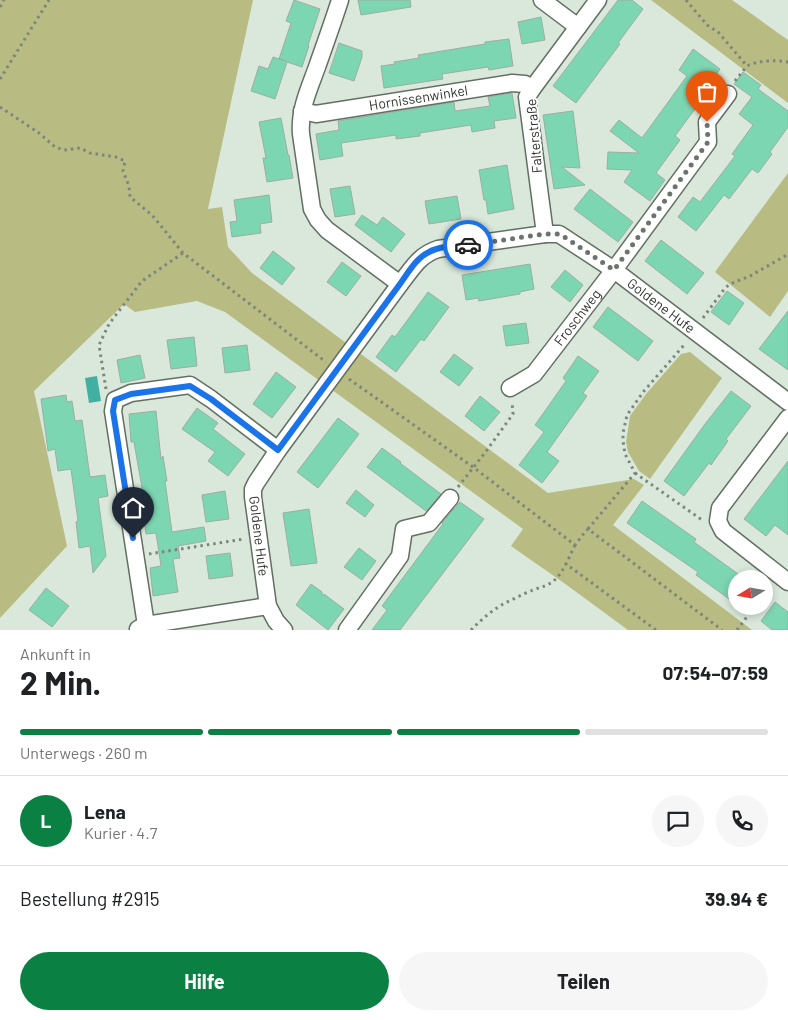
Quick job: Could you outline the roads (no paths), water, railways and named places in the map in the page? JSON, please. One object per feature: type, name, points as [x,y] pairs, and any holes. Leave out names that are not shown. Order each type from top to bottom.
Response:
[{"type":"street","points":[[340,0],[302,111],[300,122],[312,209],[318,220],[327,230],[400,284]]},
{"type":"street","points":[[542,0],[578,26]]},
{"type":"street","name":"Falterstraße","points":[[545,234],[527,97],[598,0]]},
{"type":"street","name":"Hornissenwinkel","points":[[302,111],[316,114],[512,83],[525,84],[532,89]]},
{"type":"street","name":"Froschweg","points":[[510,388],[534,374],[614,270],[708,142],[707,122],[728,94]]},
{"type":"street","name":"Goldene Hufe","points":[[284,630],[276,621],[268,606],[253,489],[278,450],[336,370],[400,284],[421,258],[429,252],[438,249],[545,234],[560,234],[614,270],[788,402]]},
{"type":"street","points":[[268,606],[141,628],[135,556],[113,411],[115,400],[131,394],[190,386],[211,399],[278,450]]},
{"type":"street","points":[[788,418],[720,508],[718,521],[723,531],[788,582]]},
{"type":"street","points":[[347,630],[400,556],[404,529],[429,523],[450,498]]},
{"type":"water","points":[[97,376],[101,401],[89,403],[85,378]]}]
